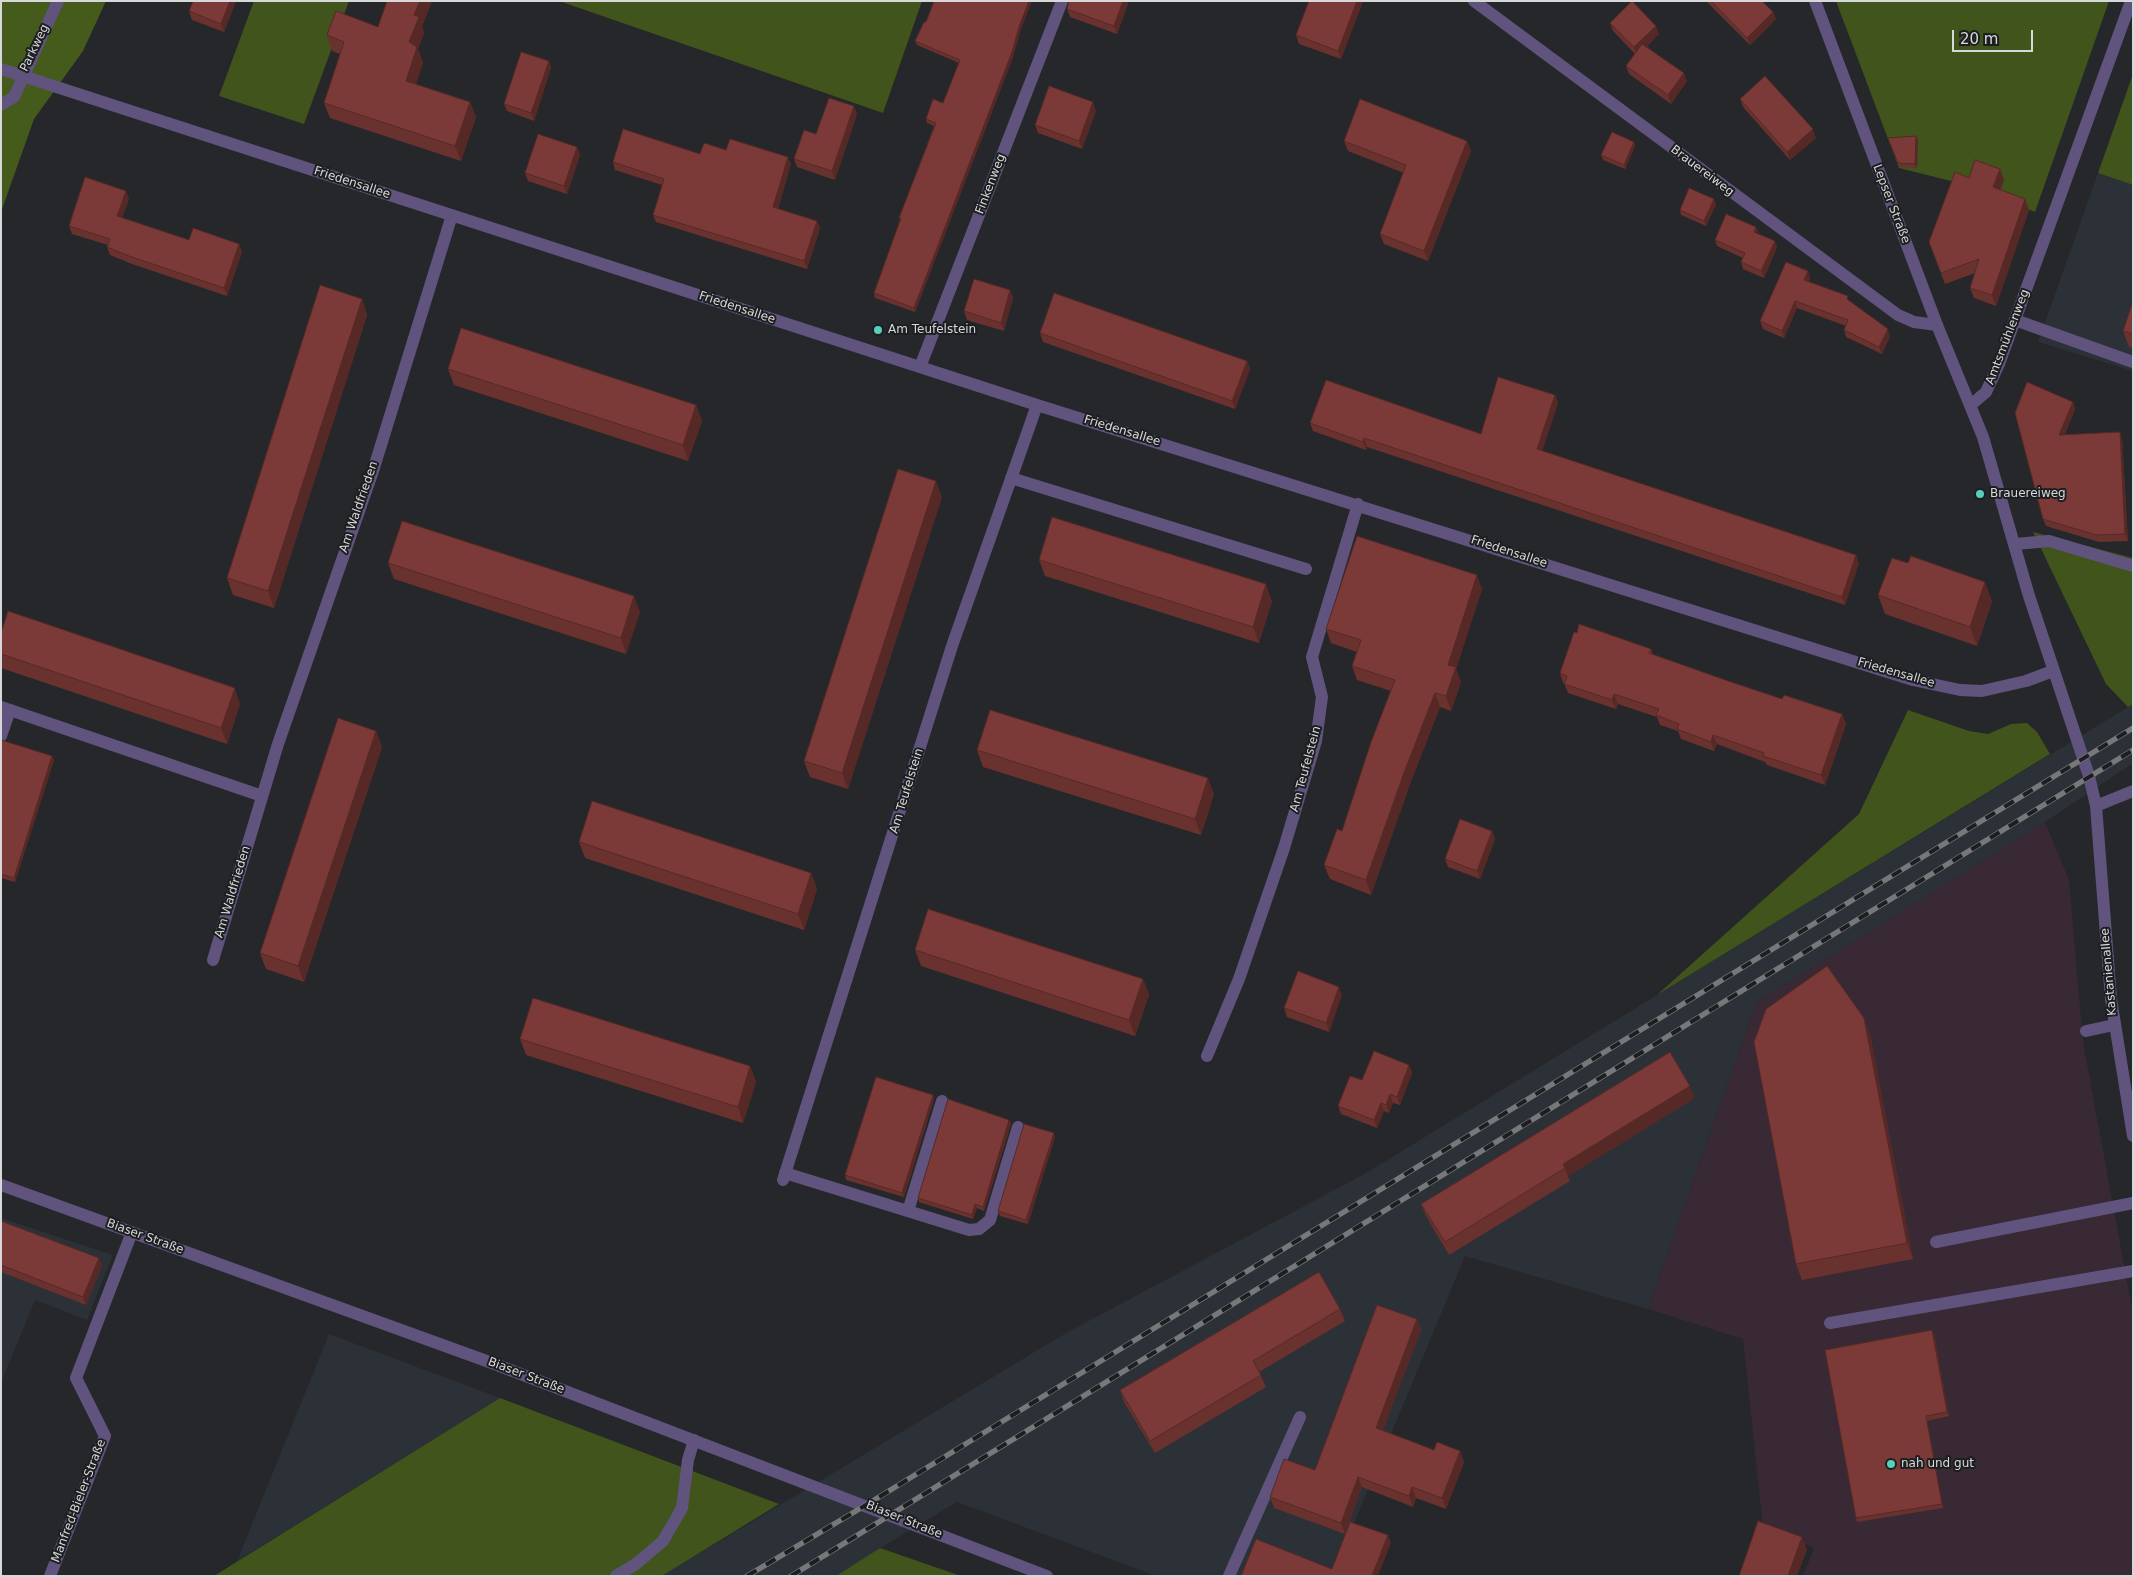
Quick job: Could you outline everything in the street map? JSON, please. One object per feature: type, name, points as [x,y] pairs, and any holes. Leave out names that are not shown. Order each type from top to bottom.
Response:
[{"type":"street","name":"Parkweg","points":[[1,69],[24,76],[58,1]]},
{"type":"street","name":"Finkenweg","points":[[920,368],[1062,1]]},
{"type":"street","name":"Brauereiweg","points":[[1474,1],[1898,315],[1914,322],[1937,325]]},
{"type":"street","name":"Lepser Straße","points":[[1815,1],[1937,325],[1972,404]]},
{"type":"street","name":"Amtsmühlenweg","points":[[1972,404],[1986,392],[2000,364],[2130,1]]},
{"type":"street","points":[[1,105],[14,97],[24,76]]},
{"type":"street","name":"Friedensallee","points":[[24,76],[920,368],[1928,684],[1960,690],[1982,691],[2026,681],[2053,671]]},
{"type":"street","name":"Am Waldfrieden","points":[[212,960],[262,796],[329,593],[373,471],[452,216]]},
{"type":"street","points":[[2015,320],[2133,362]]},
{"type":"street","points":[[1972,404],[2053,671],[2084,758],[2096,806],[2133,791]]},
{"type":"street","name":"Am Teufelstein","points":[[908,1211],[784,1176],[952,646],[1037,405]]},
{"type":"street","points":[[1011,478],[1306,569]]},
{"type":"street","name":"Am Teufelstein","points":[[1207,1056],[1239,979],[1271,886],[1316,741],[1322,697],[1312,657],[1358,504]]},
{"type":"street","points":[[2015,544],[2049,541],[2133,566]]},
{"type":"street","points":[[1,736],[6,708],[262,796]]},
{"type":"street","name":"Kastanienallee","points":[[2096,806],[2106,951],[2114,1025],[2127,1067],[2133,1136]]},
{"type":"street","points":[[2086,1031],[2114,1025]]},
{"type":"street","points":[[942,1101],[908,1211],[968,1230],[979,1229],[990,1220],[1018,1127]]},
{"type":"street","name":"Biaser Straße","points":[[1,1185],[492,1363],[1047,1576]]},
{"type":"street","points":[[1936,1242],[2133,1203]]},
{"type":"street","name":"Manfred-Bieler-Straße","points":[[50,1576],[105,1436],[76,1378],[132,1232]]},
{"type":"street","points":[[1830,1323],[2133,1271]]},
{"type":"street","points":[[1229,1576],[1300,1416]]},
{"type":"street","points":[[616,1576],[636,1564],[663,1541],[682,1508],[688,1460],[694,1440]]},
{"type":"shaded area","points":[[2098,173],[2133,185],[2133,371],[2038,342]]},
{"type":"shaded area","points":[[2133,704],[2133,763],[2045,822],[1756,1003],[1648,1309],[1465,1256],[1332,1576],[1156,1576],[957,1502],[880,1548],[844,1576],[662,1576],[1066,1333],[1366,1173]]},
{"type":"shaded area","points":[[2045,822],[2069,880],[2083,1042],[2133,1314],[2133,1576],[1803,1576],[1814,1548],[1763,1527],[1743,1339],[1648,1309],[1756,1003]]},
{"type":"shaded area","points":[[1,1218],[113,1255],[87,1320],[35,1300],[1,1383]]},
{"type":"shaded area","points":[[329,1334],[500,1398],[237,1561]]},
{"type":"green space","points":[[1,1],[106,1],[83,51],[34,119],[1,212]]},
{"type":"green space","points":[[254,1],[349,1],[304,124],[219,96]]},
{"type":"green space","points":[[559,1],[922,1],[883,113]]},
{"type":"green space","points":[[1836,1],[2109,1],[2035,212],[1959,183],[1899,168]]},
{"type":"green space","points":[[2133,74],[2133,185],[2098,173]]},
{"type":"green space","points":[[2033,532],[2133,558],[2133,704],[2128,707],[2106,684]]},
{"type":"green space","points":[[1908,710],[1969,731],[1988,734],[2011,724],[2027,723],[2037,732],[2050,754],[1657,995],[1859,814]]},
{"type":"green space","points":[[500,1398],[779,1504],[662,1576],[214,1576]]},
{"type":"green space","points":[[880,1548],[961,1576],[836,1576]]},
{"type":"building","points":[[193,1],[230,1],[221,24],[189,11]]},
{"type":"building","points":[[387,1],[420,1],[414,15],[419,17],[409,42],[417,47],[406,81],[470,102],[455,146],[324,103],[344,42],[327,35],[336,11],[378,27]]},
{"type":"building","points":[[934,1],[1029,1],[1012,52],[914,308],[874,293],[901,218],[899,218],[936,123],[926,119],[933,99],[943,103],[960,60],[915,41],[924,22],[926,22]]},
{"type":"building","points":[[1069,1],[1123,1],[1114,26],[1067,9]]},
{"type":"building","points":[[1309,1],[1357,1],[1338,51],[1296,35]]},
{"type":"building","points":[[1632,1],[1656,26],[1634,47],[1610,23]]},
{"type":"building","points":[[1711,1],[1762,1],[1773,12],[1747,38]]},
{"type":"building","points":[[1642,44],[1684,73],[1668,95],[1626,66]]},
{"type":"building","points":[[521,52],[549,61],[531,113],[504,104]]},
{"type":"building","points":[[1765,76],[1813,129],[1787,152],[1740,99]]},
{"type":"building","points":[[1049,86],[1093,102],[1079,141],[1035,125]]},
{"type":"building","points":[[829,98],[854,106],[832,171],[794,159],[804,130],[816,134]]},
{"type":"building","points":[[1360,99],[1467,141],[1424,251],[1380,234],[1406,165],[1344,141]]},
{"type":"building","points":[[623,129],[700,154],[704,143],[726,150],[730,139],[788,157],[773,207],[817,221],[804,261],[653,215],[664,179],[613,162]]},
{"type":"building","points":[[1612,132],[1634,142],[1624,165],[1601,155]]},
{"type":"building","points":[[538,134],[577,147],[564,186],[525,173]]},
{"type":"building","points":[[1916,136],[1915,164],[1898,163],[1888,138]]},
{"type":"building","points":[[1975,160],[2000,169],[1993,187],[2025,199],[1992,295],[1970,288],[1979,259],[1941,273],[1929,242],[1955,172],[1969,178]]},
{"type":"building","points":[[85,177],[126,191],[117,216],[189,240],[193,228],[239,244],[224,288],[129,256],[107,247],[110,239],[69,226]]},
{"type":"building","points":[[1689,188],[1714,199],[1704,221],[1680,210]]},
{"type":"building","points":[[1726,214],[1756,227],[1754,232],[1775,241],[1761,271],[1741,262],[1745,253],[1715,240]]},
{"type":"building","points":[[1786,262],[1808,271],[1804,280],[1848,296],[1847,299],[1888,329],[1879,347],[1844,330],[1848,320],[1795,301],[1782,331],[1760,321]]},
{"type":"building","points":[[974,279],[1010,290],[1001,323],[964,311]]},
{"type":"building","points":[[320,285],[362,299],[268,591],[227,578]]},
{"type":"building","points":[[1054,293],[1247,361],[1232,401],[1040,333]]},
{"type":"building","points":[[2133,301],[2133,334],[2123,331]]},
{"type":"building","points":[[461,328],[696,405],[683,445],[448,369]]},
{"type":"building","points":[[1498,377],[1555,395],[1537,449],[1856,555],[1842,597],[1364,438],[1363,442],[1310,423],[1326,380],[1481,434]]},
{"type":"building","points":[[2027,382],[2073,402],[2059,435],[2120,432],[2125,534],[2096,535],[2043,519],[2015,413]]},
{"type":"building","points":[[898,469],[936,481],[842,773],[804,761]]},
{"type":"building","points":[[1052,517],[1266,584],[1253,627],[1039,560]]},
{"type":"building","points":[[402,521],[634,596],[621,638],[388,563]]},
{"type":"building","points":[[1357,536],[1477,575],[1448,665],[1456,667],[1446,696],[1435,693],[1366,880],[1324,865],[1337,829],[1342,831],[1371,742],[1395,680],[1352,666],[1361,640],[1326,629]]},
{"type":"building","points":[[1911,556],[1985,582],[1970,627],[1878,595],[1892,558],[1908,563]]},
{"type":"building","points":[[8,611],[235,688],[221,728],[1,654],[1,633]]},
{"type":"building","points":[[1579,624],[1651,649],[1649,653],[1731,682],[1782,699],[1784,695],[1842,714],[1821,775],[1763,756],[1764,753],[1713,735],[1711,742],[1677,729],[1679,724],[1656,715],[1659,709],[1614,694],[1612,700],[1564,684],[1567,676],[1560,673],[1574,632],[1577,633]]},
{"type":"building","points":[[990,710],[1208,778],[1195,819],[977,750]]},
{"type":"building","points":[[338,718],[376,731],[298,966],[260,953]]},
{"type":"building","points":[[1,740],[52,756],[14,878],[1,874]]},
{"type":"building","points":[[592,801],[811,873],[798,914],[579,842]]},
{"type":"building","points":[[1460,819],[1492,831],[1477,871],[1445,859]]},
{"type":"building","points":[[928,909],[1143,979],[1129,1020],[915,950]]},
{"type":"building","points":[[1827,966],[1864,1018],[1907,1243],[1796,1264],[1754,1042],[1766,1009]]},
{"type":"building","points":[[1298,971],[1339,987],[1326,1023],[1284,1008]]},
{"type":"building","points":[[533,998],[750,1066],[738,1107],[520,1039]]},
{"type":"building","points":[[1374,1051],[1409,1065],[1397,1097],[1390,1094],[1386,1105],[1381,1103],[1374,1120],[1338,1106],[1350,1076],[1362,1080]]},
{"type":"building","points":[[1670,1052],[1690,1086],[1563,1164],[1565,1168],[1445,1242],[1421,1204]]},
{"type":"building","points":[[876,1077],[933,1095],[902,1193],[845,1175]]},
{"type":"building","points":[[948,1099],[1009,1120],[983,1207],[975,1204],[972,1215],[918,1198]]},
{"type":"building","points":[[1024,1124],[1054,1133],[1026,1220],[998,1211]]},
{"type":"building","points":[[1,1221],[99,1258],[83,1297],[1,1265]]},
{"type":"building","points":[[1319,1272],[1340,1309],[1253,1361],[1261,1375],[1150,1441],[1120,1390]]},
{"type":"building","points":[[1377,1305],[1417,1319],[1376,1428],[1434,1450],[1437,1442],[1460,1451],[1442,1498],[1412,1487],[1409,1496],[1358,1477],[1341,1523],[1270,1497],[1284,1459],[1315,1470]]},
{"type":"building","name":"nah und gut","points":[[1932,1330],[1947,1412],[1926,1416],[1942,1504],[1856,1518],[1825,1350]]},
{"type":"building","points":[[1758,1521],[1802,1537],[1788,1576],[1739,1576]]},
{"type":"building","points":[[1350,1522],[1388,1535],[1372,1576],[1241,1576],[1256,1539],[1332,1569]]},
{"type":"railway","points":[[747,1576],[866,1505],[2133,728]]},
{"type":"railway","points":[[791,1576],[2133,750]]},
{"type":"place","name":"Am Teufelstein","points":[[878,330]]},
{"type":"place","name":"Brauereiweg","points":[[1980,494]]},
{"type":"place","name":"nah und gut","points":[[1891,1464]]}]
